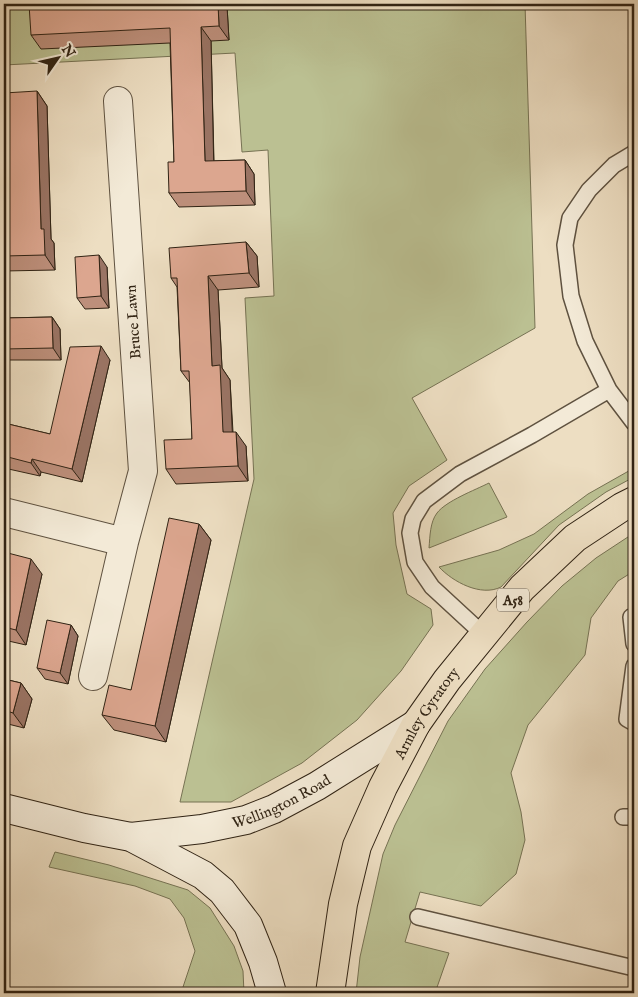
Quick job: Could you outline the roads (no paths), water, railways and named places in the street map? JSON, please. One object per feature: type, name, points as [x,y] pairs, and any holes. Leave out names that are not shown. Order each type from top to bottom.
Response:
[{"type":"highway","name":"Armley Gyratory","points":[[330,993],[343,904],[357,846],[383,787],[416,724],[447,680],[522,588],[575,538],[634,501]]},
{"type":"street","name":"Bruce Lawn","points":[[93,676],[124,542],[143,471],[118,101]]},
{"type":"street","points":[[4,512],[124,542]]},
{"type":"street","name":"Wellington Road","points":[[131,837],[202,829],[246,820],[274,809],[317,786],[416,724]]},
{"type":"street","name":"Wellington Road","points":[[4,808],[84,828],[131,837],[203,875],[222,891],[248,925],[263,962],[272,993]]},
{"type":"street","points":[[261,993],[263,962]]},
{"type":"lane","points":[[634,153],[614,165],[589,190],[570,218],[565,245],[571,296],[585,341],[609,390],[634,423]]},
{"type":"lane","points":[[484,635],[432,587],[416,562],[410,533],[413,519],[424,501],[460,474],[609,390]]},
{"type":"lane","points":[[631,617],[634,644]]},
{"type":"lane","points":[[634,666],[627,719],[634,722]]},
{"type":"lane","points":[[418,917],[634,968]]}]
